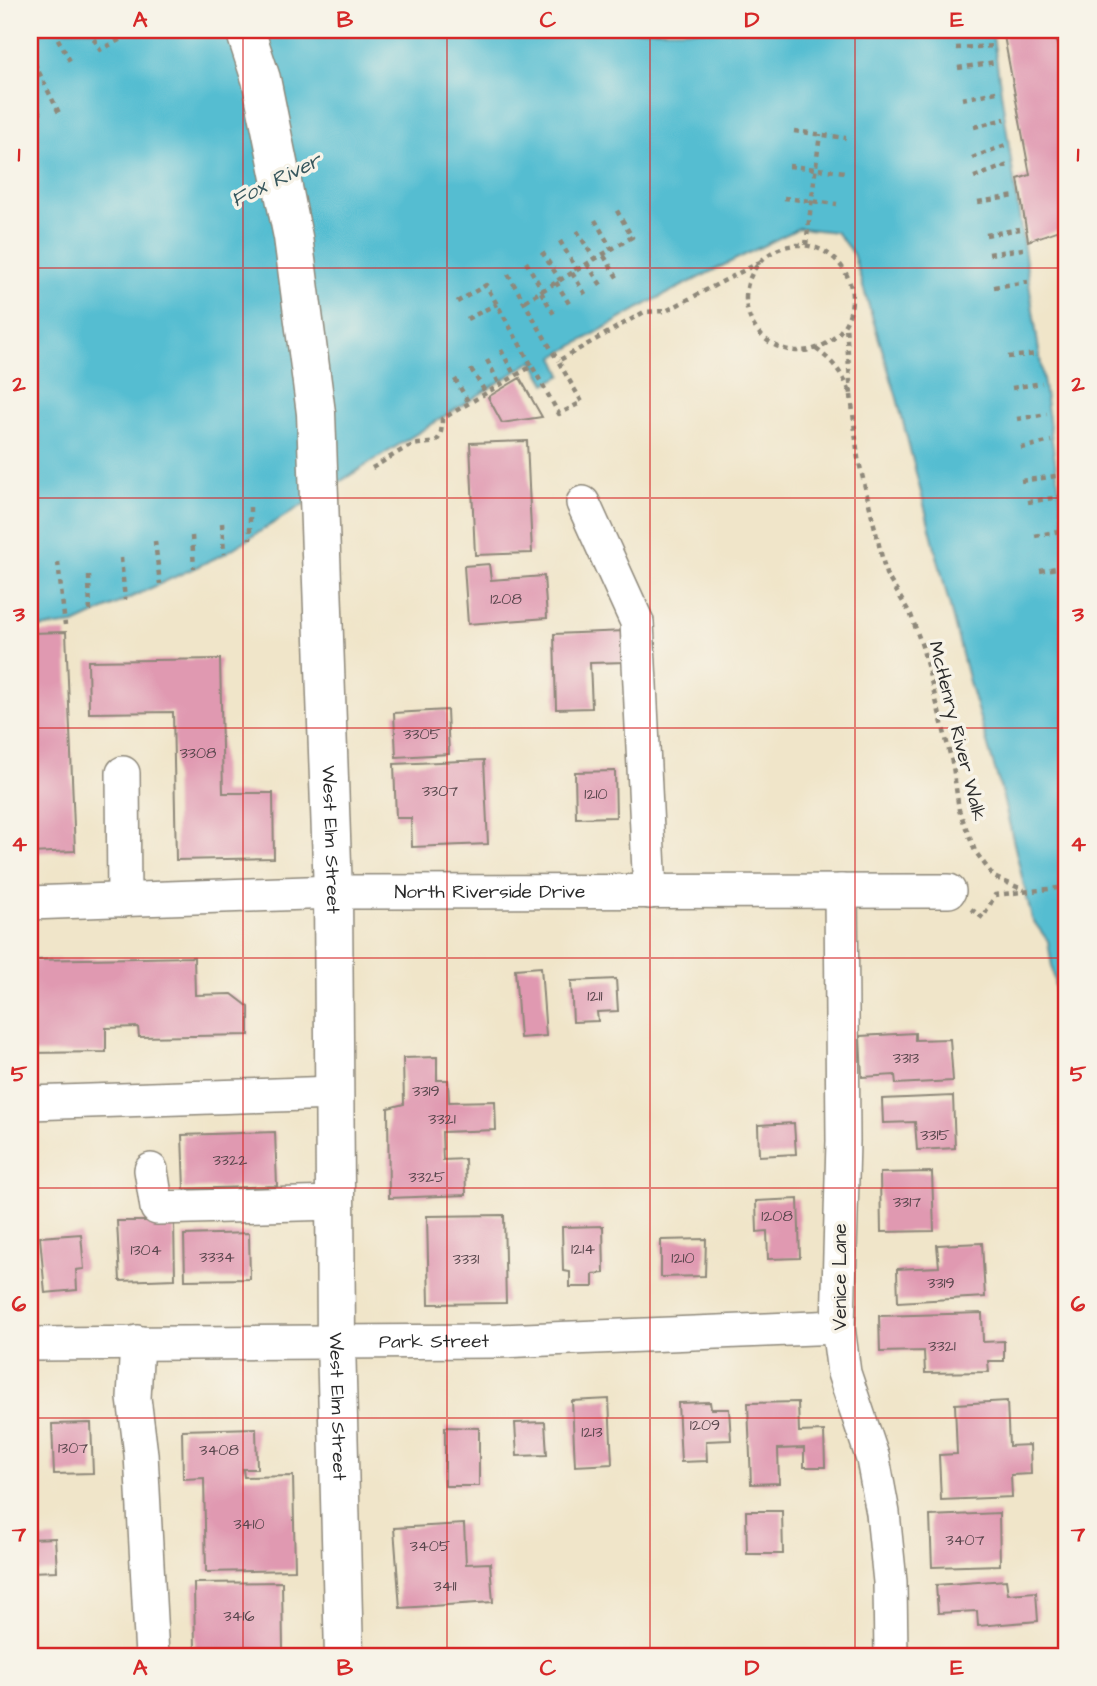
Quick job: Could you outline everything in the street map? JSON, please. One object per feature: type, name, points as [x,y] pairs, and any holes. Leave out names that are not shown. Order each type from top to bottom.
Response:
[{"type":"main road","name":"West Elm Street","points":[[245,30],[261,79],[293,237],[314,400],[333,892],[336,1340],[344,1656]]},
{"type":"street","points":[[583,503],[637,622],[650,891]]},
{"type":"street","points":[[123,773],[124,900]]},
{"type":"street","name":"Venice Lane","points":[[841,891],[843,1141],[838,1326],[844,1373],[873,1459],[883,1513],[890,1582],[891,1656]]},
{"type":"street","name":"North Riverside Drive","points":[[30,903],[333,892],[949,891]]},
{"type":"street","points":[[30,1103],[335,1093]]},
{"type":"street","points":[[151,1170],[157,1208],[335,1203]]},
{"type":"street","name":"Park Street","points":[[30,1344],[498,1341],[838,1326]]},
{"type":"street","points":[[137,1342],[134,1398],[152,1656]]},
{"type":"path","points":[[53,30],[69,61]]},
{"type":"path","points":[[89,30],[100,50],[130,35]]},
{"type":"path","points":[[956,48],[994,46]]},
{"type":"path","points":[[30,54],[59,113]]},
{"type":"path","points":[[958,68],[996,62]]},
{"type":"path","points":[[962,99],[1001,91]]},
{"type":"path","points":[[30,92],[42,118]]},
{"type":"path","points":[[974,128],[1005,119]]},
{"type":"path","points":[[794,131],[846,138]]},
{"type":"path","points":[[558,361],[644,312],[666,311],[760,262],[781,248],[806,245],[820,134]]},
{"type":"path","points":[[972,158],[1008,144]]},
{"type":"path","points":[[974,177],[1011,164]]},
{"type":"path","points":[[789,166],[845,172]]},
{"type":"path","points":[[978,202],[1015,196]]},
{"type":"path","points":[[784,198],[837,204]]},
{"type":"path","points":[[526,301],[632,237],[616,209]]},
{"type":"path","points":[[595,220],[612,250]]},
{"type":"path","points":[[986,235],[1020,229]]},
{"type":"path","points":[[578,231],[595,260]]},
{"type":"path","points":[[560,242],[587,298]]},
{"type":"path","name":"McHenry River Walk","points":[[806,245],[823,250],[838,261],[848,276],[853,293],[846,323],[858,458],[886,574],[911,615],[922,646],[953,766],[959,810],[975,852],[993,877],[1024,890]]},
{"type":"path","points":[[989,254],[1023,248]]},
{"type":"path","points":[[542,252],[571,307]]},
{"type":"path","points":[[604,256],[618,279]]},
{"type":"path","points":[[526,262],[555,316]]},
{"type":"path","points":[[760,262],[750,276],[746,293],[747,310],[754,327],[766,339],[780,348],[798,352],[816,349],[832,341],[846,323]]},
{"type":"path","points":[[587,264],[603,288]]},
{"type":"path","points":[[457,302],[486,285],[559,414],[582,402],[508,274]]},
{"type":"path","points":[[993,287],[1028,282]]},
{"type":"path","points":[[467,319],[497,304]]},
{"type":"path","name":"McHenry River Walk","points":[[816,349],[843,374],[851,395]]},
{"type":"path","points":[[501,351],[515,376]]},
{"type":"path","points":[[1008,358],[1038,354]]},
{"type":"path","points":[[487,360],[500,385]]},
{"type":"path","points":[[372,468],[414,445],[427,446],[435,442],[442,432],[442,419],[532,366]]},
{"type":"path","points":[[471,369],[486,394]]},
{"type":"path","points":[[455,379],[469,403]]},
{"type":"path","points":[[1012,388],[1042,383]]},
{"type":"path","points":[[1017,419],[1047,414]]},
{"type":"path","points":[[1021,448],[1051,441]]},
{"type":"path","points":[[1021,481],[1056,476]]},
{"type":"path","points":[[1028,502],[1059,497]]},
{"type":"path","points":[[250,507],[250,539]]},
{"type":"path","points":[[222,523],[224,554]]},
{"type":"path","points":[[1035,536],[1064,530]]},
{"type":"path","points":[[192,536],[194,568]]},
{"type":"path","points":[[155,541],[160,584]]},
{"type":"path","points":[[121,558],[125,600]]},
{"type":"path","points":[[58,562],[65,625]]},
{"type":"path","points":[[1040,571],[1067,566]]},
{"type":"path","points":[[89,576],[90,616]]},
{"type":"path","points":[[30,607],[33,629]]},
{"type":"path","points":[[1059,649],[1067,645]]},
{"type":"path","points":[[949,891],[983,918],[995,895],[1067,887]]},
{"type":"water","name":"Fox River","points":[[49,30],[992,30],[1067,543],[1067,1064],[1048,941],[1032,919],[1002,793],[969,682],[897,398],[853,254],[836,232],[799,228],[652,301],[554,357],[562,375],[546,384],[533,361],[224,554],[74,624],[30,629],[30,37]]},
{"type":"building","points":[[1016,30],[1051,30],[1067,67],[1067,243],[1062,229],[1028,241],[1018,179],[1030,175],[1004,36]]},
{"type":"building","points":[[520,378],[542,417],[502,423],[488,397]]},
{"type":"building","points":[[527,441],[532,553],[475,555],[470,443]]},
{"type":"building","points":[[489,564],[491,580],[544,576],[547,618],[468,624],[464,566]]},
{"type":"building","points":[[625,631],[626,662],[590,663],[592,708],[556,709],[554,634]]},
{"type":"building","points":[[66,632],[75,851],[30,853],[30,633]]},
{"type":"building","points":[[220,659],[223,793],[273,793],[274,858],[176,860],[173,712],[89,713],[88,661]]},
{"type":"building","points":[[447,710],[449,754],[396,757],[394,713]]},
{"type":"building","points":[[484,760],[488,844],[412,847],[411,818],[396,818],[394,764]]},
{"type":"building","points":[[615,771],[616,817],[576,818],[575,772]]},
{"type":"building","points":[[194,957],[195,995],[232,994],[249,1007],[249,1035],[139,1037],[138,1027],[106,1028],[106,1052],[30,1053],[30,960]]},
{"type":"building","points":[[541,967],[546,1036],[520,1038],[515,969]]},
{"type":"building","points":[[616,979],[618,1011],[597,1012],[598,1021],[573,1022],[571,981]]},
{"type":"building","points":[[915,1033],[915,1040],[950,1039],[953,1081],[896,1084],[895,1075],[862,1077],[860,1036]]},
{"type":"building","points":[[437,1057],[437,1080],[448,1080],[449,1102],[495,1101],[496,1130],[442,1132],[443,1160],[465,1159],[466,1195],[389,1198],[388,1108],[404,1104],[403,1058]]},
{"type":"building","points":[[953,1096],[955,1148],[917,1150],[915,1122],[883,1123],[882,1099]]},
{"type":"building","points":[[794,1123],[796,1154],[759,1156],[758,1125]]},
{"type":"building","points":[[275,1132],[277,1186],[184,1189],[182,1135]]},
{"type":"building","points":[[932,1172],[934,1231],[881,1232],[880,1173]]},
{"type":"building","points":[[798,1199],[800,1258],[768,1259],[767,1231],[757,1232],[756,1201]]},
{"type":"building","points":[[504,1215],[506,1303],[429,1304],[427,1216]]},
{"type":"building","points":[[117,1221],[174,1221],[175,1279],[120,1281]]},
{"type":"building","points":[[603,1226],[604,1273],[593,1274],[593,1287],[570,1287],[570,1272],[563,1271],[562,1227]]},
{"type":"building","points":[[249,1233],[250,1279],[185,1280],[184,1235]]},
{"type":"building","points":[[81,1234],[84,1269],[76,1270],[77,1290],[45,1293],[40,1237]]},
{"type":"building","points":[[706,1239],[705,1276],[661,1277],[661,1240]]},
{"type":"building","points":[[982,1243],[985,1297],[898,1302],[897,1269],[939,1267],[937,1245]]},
{"type":"building","points":[[982,1313],[983,1342],[1004,1341],[1004,1361],[988,1361],[989,1372],[925,1373],[924,1351],[880,1352],[879,1316]]},
{"type":"building","points":[[609,1399],[612,1464],[575,1466],[572,1401]]},
{"type":"building","points":[[1007,1401],[1009,1446],[1030,1445],[1031,1474],[1011,1475],[1012,1497],[941,1500],[939,1455],[957,1454],[955,1404]]},
{"type":"building","points":[[710,1402],[711,1409],[729,1409],[731,1440],[706,1441],[707,1461],[681,1462],[678,1403]]},
{"type":"building","points":[[798,1402],[799,1432],[824,1431],[825,1467],[804,1467],[804,1448],[778,1449],[779,1483],[751,1484],[748,1403]]},
{"type":"building","points":[[545,1422],[547,1455],[517,1456],[515,1423]]},
{"type":"building","points":[[91,1423],[93,1473],[54,1474],[52,1424]]},
{"type":"building","points":[[445,1427],[479,1428],[479,1486],[445,1486]]},
{"type":"building","points":[[256,1428],[257,1469],[243,1469],[244,1477],[293,1476],[295,1570],[206,1572],[204,1478],[183,1479],[182,1430]]},
{"type":"building","points":[[746,1511],[782,1511],[783,1554],[747,1554]]},
{"type":"building","points":[[999,1513],[1000,1565],[932,1567],[930,1516]]},
{"type":"building","points":[[464,1524],[466,1564],[490,1563],[493,1602],[400,1608],[394,1528]]},
{"type":"building","points":[[55,1538],[57,1571],[30,1572],[30,1539]]},
{"type":"building","points":[[1006,1580],[1008,1594],[1036,1592],[1038,1621],[978,1626],[977,1611],[938,1613],[936,1585]]},
{"type":"building","points":[[282,1582],[283,1649],[195,1651],[194,1583]]}]
